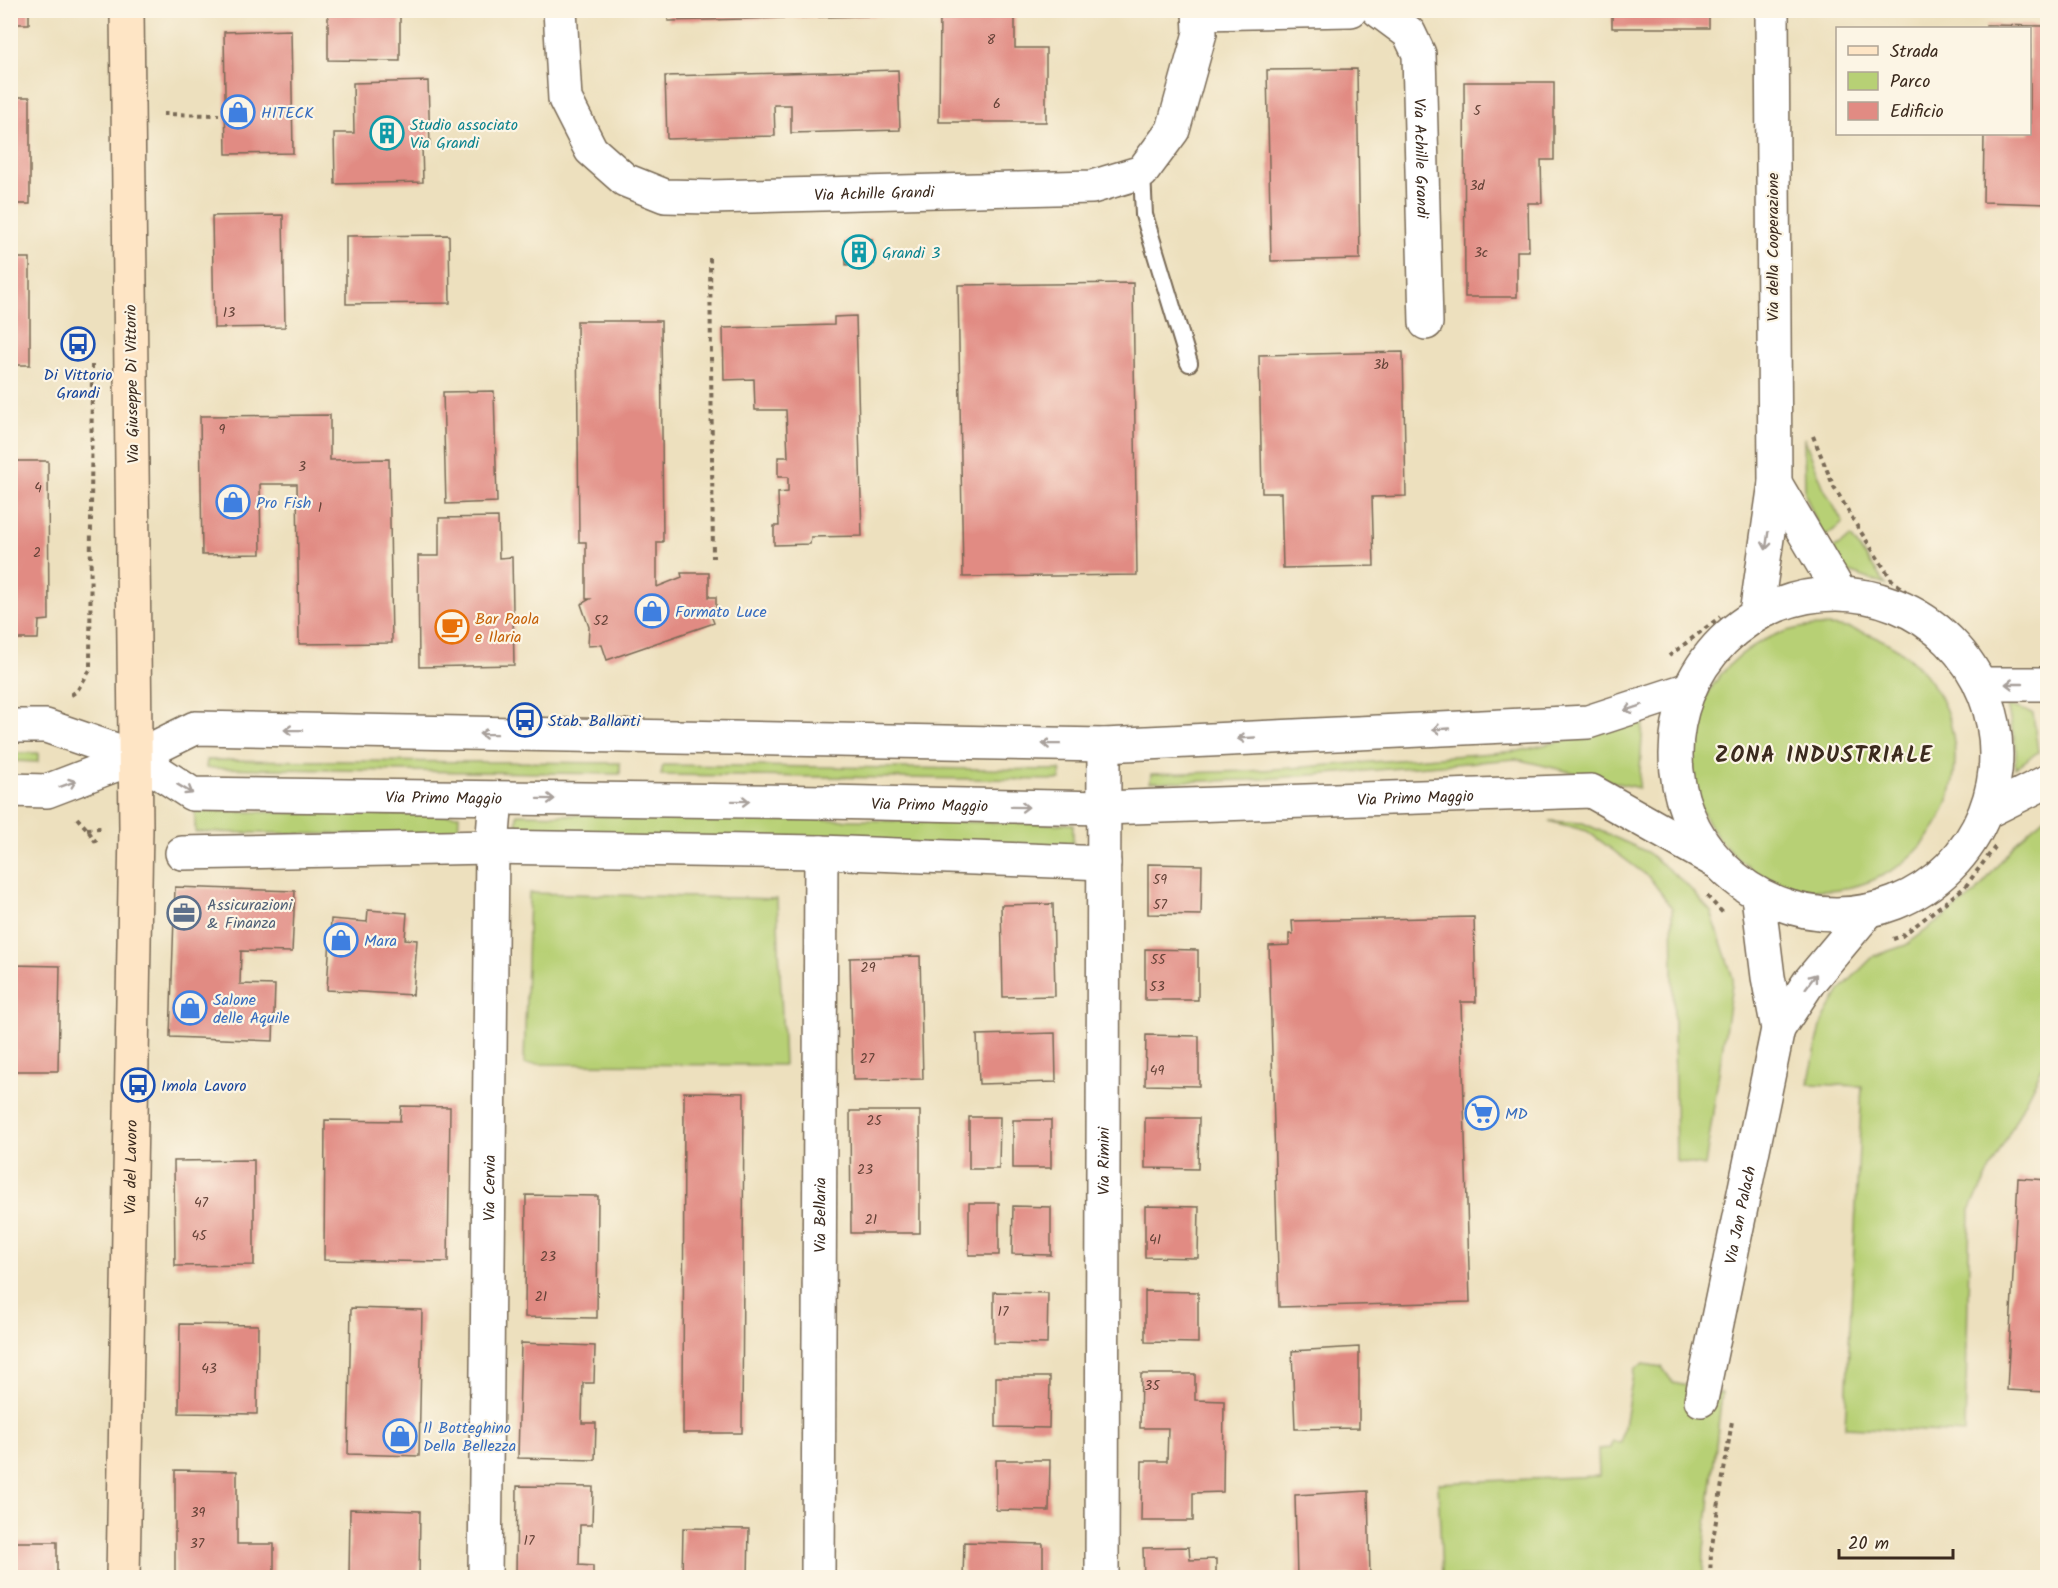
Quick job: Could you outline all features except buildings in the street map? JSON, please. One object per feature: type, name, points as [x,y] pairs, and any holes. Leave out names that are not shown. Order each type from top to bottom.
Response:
[{"type":"main road","name":"Via Giuseppe Di Vittorio","points":[[127,10],[136,757]]},
{"type":"main road","name":"Via del Lavoro","points":[[123,1578],[136,757]]},
{"type":"street","name":"Via Achille Grandi","points":[[560,10],[565,99],[591,150],[625,180],[664,196],[1092,188],[1142,172]]},
{"type":"street","points":[[1142,172],[1173,130],[1200,33],[1199,12],[1351,10]]},
{"type":"street","name":"Via Achille Grandi","points":[[1378,10],[1409,33],[1419,54],[1426,323]]},
{"type":"street","name":"Via della Cooperazione","points":[[1756,614],[1775,483],[1772,10]]},
{"type":"street","points":[[1775,483],[1840,593]]},
{"type":"street","name":"Via Primo Maggio","points":[[10,726],[46,726],[136,757],[192,794],[1103,808],[1591,791],[1715,861],[1758,896],[1810,914],[1866,914],[1917,894],[1960,859],[1988,811],[1997,768],[1995,725],[1981,684],[1956,648],[1923,619],[1883,600],[1840,593],[1796,598],[1756,614],[1716,646],[1689,689],[1676,733],[1677,778],[1690,822],[1715,861]]},
{"type":"street","points":[[1981,684],[2046,699]]},
{"type":"street","points":[[10,790],[47,791],[136,757],[195,728],[1104,745],[1588,722],[1689,689]]},
{"type":"street","name":"Via Rimini","points":[[1102,1578],[1104,745]]},
{"type":"street","points":[[1988,811],[2048,781]]},
{"type":"street","name":"Via Cervia","points":[[485,1578],[492,847],[496,798]]},
{"type":"street","points":[[182,853],[492,847],[820,852],[1104,863]]},
{"type":"street","name":"Via Bellaria","points":[[818,1578],[820,852]]},
{"type":"street","name":"Via Jan Palach","points":[[1758,896],[1768,977],[1778,1029]]},
{"type":"street","name":"Via Jan Palach","points":[[1701,1400],[1778,1029],[1809,982],[1866,914]]},
{"type":"lane","points":[[1142,172],[1144,215],[1189,363]]},
{"type":"path","points":[[157,114],[219,115]]},
{"type":"path","points":[[710,258],[713,558]]},
{"type":"path","points":[[1811,433],[1833,485],[1854,523],[1892,580],[1977,650]]},
{"type":"path","points":[[69,696],[77,692],[90,670]]},
{"type":"path","points":[[2046,699],[2047,748]]},
{"type":"path","points":[[71,812],[87,829],[103,853]]},
{"type":"path","points":[[1884,942],[1902,936],[1965,887],[1998,843]]},
{"type":"path","points":[[1703,892],[1725,916]]},
{"type":"path","points":[[1710,1578],[1711,1552],[1733,1413]]},
{"type":"green space","points":[[1804,438],[1823,486],[1843,523],[1823,538],[1805,494]]},
{"type":"green space","points":[[1851,537],[1886,585],[1846,571],[1832,550]]},
{"type":"green space","points":[[1810,626],[1836,626],[1861,631],[1885,641],[1917,664],[1933,685],[1945,707],[1953,732],[1955,758],[1953,784],[1945,809],[1933,831],[1917,852],[1885,875],[1861,885],[1836,890],[1810,890],[1785,885],[1761,875],[1729,852],[1706,820],[1696,796],[1691,771],[1691,745],[1696,720],[1706,696],[1729,664],[1761,641],[1785,631]]},
{"type":"green space","points":[[2007,705],[2033,713],[2038,752],[2015,768],[2016,748]]},
{"type":"green space","points":[[1643,721],[1639,788],[1516,759],[1251,780],[1150,782],[1151,774],[1250,771],[1519,751]]},
{"type":"green space","points":[[11,753],[38,753],[38,762],[11,761]]},
{"type":"green space","points":[[207,760],[620,763],[620,774],[206,768]]},
{"type":"green space","points":[[663,765],[1061,770],[1060,780],[661,775]]},
{"type":"green space","points":[[195,811],[459,815],[458,836],[195,832]]},
{"type":"green space","points":[[517,814],[1073,824],[1073,848],[516,837]]},
{"type":"green space","points":[[2047,815],[2047,1058],[1970,1210],[1965,1433],[1845,1427],[1862,1086],[1808,1084],[1822,1022],[1841,989],[1874,956],[1906,945],[1976,893],[2015,843]]},
{"type":"green space","points":[[1549,821],[1583,823],[1647,852],[1685,883],[1711,912],[1733,978],[1705,1166],[1676,1161],[1672,908],[1650,878],[1587,831]]},
{"type":"green space","points":[[529,893],[777,899],[784,1065],[524,1064]]},
{"type":"green space","points":[[1643,1364],[1662,1367],[1673,1383],[1722,1393],[1704,1549],[1703,1577],[1442,1577],[1438,1483],[1599,1476],[1598,1449],[1610,1448],[1612,1441],[1621,1443],[1634,1369]]},
{"type":"place","name":"HITECK","points":[[238,112]]},
{"type":"place","name":"Studio associato Via Grandi","points":[[387,133]]},
{"type":"place","name":"Grandi 3","points":[[859,252]]},
{"type":"place","name":"Di Vittorio Grandi","points":[[78,344]]},
{"type":"place","name":"Pro Fish","points":[[233,502]]},
{"type":"place","name":"Formato Luce","points":[[652,611]]},
{"type":"place","name":"Bar Paola e Ilaria","points":[[452,627]]},
{"type":"place","name":"Stab. Ballanti","points":[[525,720]]},
{"type":"place","name":"Assicurazioni & Finanza","points":[[184,913]]},
{"type":"place","name":"Mara","points":[[341,940]]},
{"type":"place","name":"Salone delle Aquile","points":[[190,1008]]},
{"type":"place","name":"Imola Lavoro","points":[[138,1085]]},
{"type":"place","name":"MD","points":[[1482,1113]]},
{"type":"place","name":"Il Botteghino Della Bellezza","points":[[400,1436]]},
{"type":"district","name":"ZONA INDUSTRIALE","points":[[1824,754]]}]
